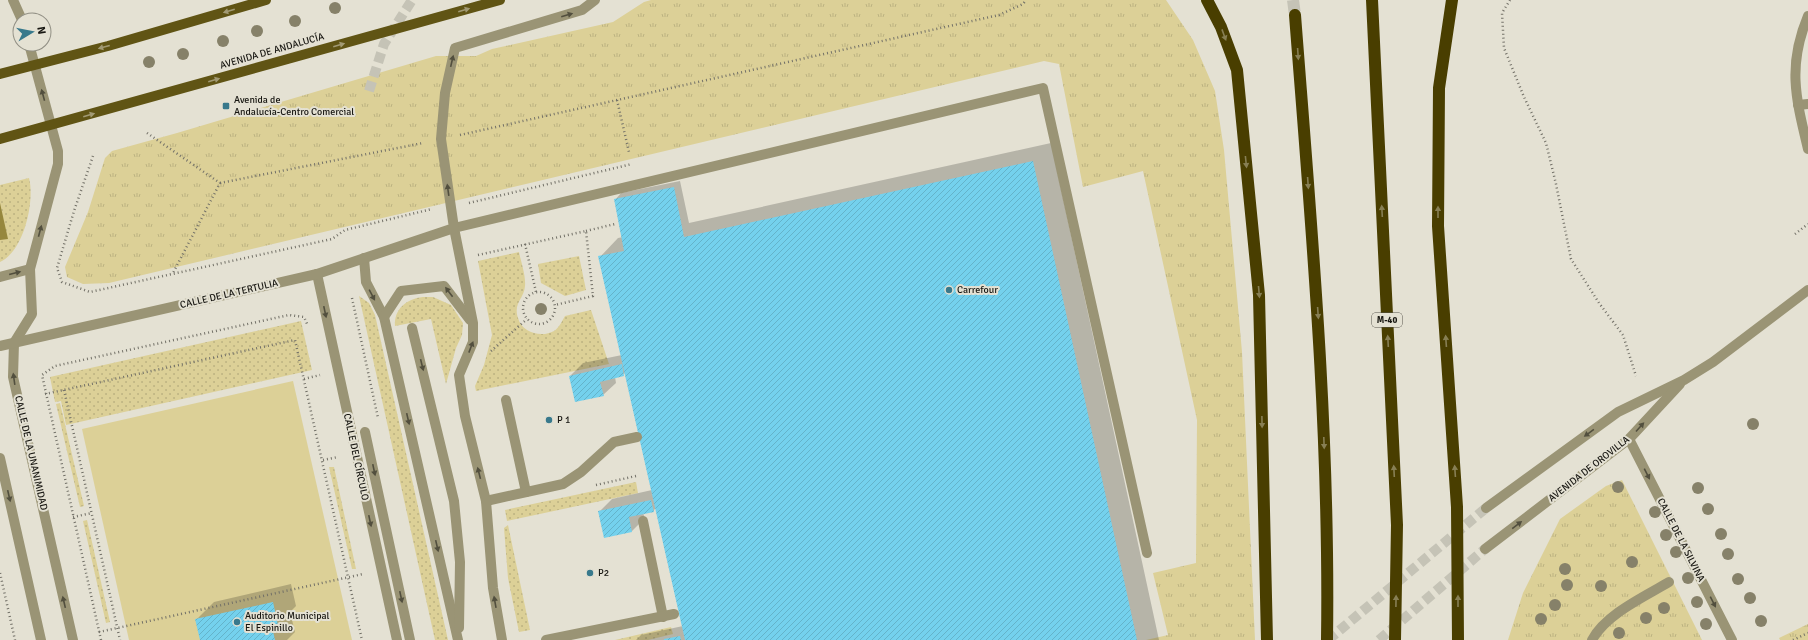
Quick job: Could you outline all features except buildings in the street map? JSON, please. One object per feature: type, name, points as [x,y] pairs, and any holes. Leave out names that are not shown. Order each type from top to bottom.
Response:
[{"type":"highway","points":[[1207,0],[1221,27],[1236,70],[1259,295],[1267,640]]},
{"type":"highway","name":"M-40","points":[[1372,0],[1397,525],[1395,640]]},
{"type":"highway","points":[[1452,0],[1439,88],[1438,226],[1457,507],[1458,640]]},
{"type":"highway","points":[[1295,15],[1320,331],[1328,560],[1327,640]]},
{"type":"main road","points":[[0,74],[108,46],[266,0]]},
{"type":"main road","name":"AVENIDA DE ANDALUCÍA","points":[[0,139],[500,0]]},
{"type":"street","points":[[13,0],[18,12]]},
{"type":"street","points":[[502,640],[493,588],[486,501],[465,416],[459,375],[473,342],[473,323],[454,228],[441,139],[445,93],[455,48],[582,10],[595,0]]},
{"type":"street","points":[[1808,16],[1800,36],[1795,85],[1803,104],[1808,149]]},
{"type":"street","points":[[14,343],[32,314],[30,269],[58,164],[58,151],[31,52]]},
{"type":"street","name":"CALLE DE LA TERTULIA","points":[[0,346],[316,274],[454,228],[1043,88],[1147,553]]},
{"type":"street","points":[[364,258],[366,282],[384,317],[459,640]]},
{"type":"street","points":[[0,277],[30,269]]},
{"type":"street","name":"CALLE DEL CÍRCULO","points":[[316,274],[397,640]]},
{"type":"street","points":[[384,317],[401,291],[444,286],[473,323]]},
{"type":"street","name":"AVENIDA DE OROVILLA","points":[[1486,508],[1618,412],[1684,380],[1713,362],[1808,290]]},
{"type":"street","points":[[412,328],[454,501],[460,562],[459,640]]},
{"type":"street","name":"CALLE DE LA UNANIMIDAD","points":[[14,343],[13,377],[72,640]]},
{"type":"street","name":"AVENIDA DE OROVILLA","points":[[1485,548],[1630,439],[1684,380]]},
{"type":"street","points":[[506,400],[526,492]]},
{"type":"street","name":"CALLE DEL CÍRCULO","points":[[366,432],[410,640]]},
{"type":"street","points":[[486,501],[563,484],[580,472],[614,442],[637,437]]},
{"type":"street","name":"CALLE DE LA SILVINA","points":[[1630,439],[1732,640]]},
{"type":"street","points":[[0,458],[41,640]]},
{"type":"street","points":[[546,640],[668,615],[643,521]]},
{"type":"street","points":[[1592,640],[1605,623],[1631,604],[1669,582]]},
{"type":"path","points":[[453,136],[999,15],[1023,4],[1026,0]]},
{"type":"path","points":[[1510,0],[1502,13],[1504,48],[1524,97],[1546,143],[1571,259],[1599,303],[1623,335],[1636,376]]},
{"type":"path","points":[[617,100],[629,152]]},
{"type":"path","points":[[147,133],[220,183],[429,142]]},
{"type":"path","points":[[93,156],[74,211],[57,268],[62,282],[90,292],[332,239],[345,230],[440,207]]},
{"type":"path","points":[[463,204],[632,164]]},
{"type":"path","points":[[172,273],[220,183]]},
{"type":"path","points":[[476,255],[615,224]]},
{"type":"path","points":[[1794,234],[1808,224]]},
{"type":"path","points":[[555,305],[594,296],[586,230]]},
{"type":"path","points":[[525,244],[536,292]]},
{"type":"path","points":[[536,292],[545,292],[552,297],[555,305],[554,315],[548,322],[539,325],[529,322],[524,314],[523,304],[527,296],[536,292]]},
{"type":"path","points":[[101,640],[45,394],[42,375],[55,366],[289,315],[304,317],[308,328]]},
{"type":"path","points":[[490,352],[527,319]]},
{"type":"path","points":[[45,394],[295,340],[362,640]]},
{"type":"path","points":[[304,379],[320,375]]},
{"type":"path","points":[[64,390],[120,640]]},
{"type":"path","points":[[322,460],[338,457]]},
{"type":"path","points":[[73,517],[92,513]]},
{"type":"path","points":[[0,574],[15,640]]},
{"type":"path","points":[[99,632],[364,574]]},
{"type":"path","points":[[1793,640],[1808,633]]},
{"type":"green space","points":[[651,0],[1166,0],[1193,40],[1215,91],[1224,150],[1242,352],[1255,640],[1146,640],[1168,635],[1153,573],[1196,563],[1197,420],[1143,171],[1083,187],[1059,64],[1044,61],[109,283],[83,284],[67,277],[65,267],[88,212],[105,158],[112,151],[436,56],[476,56],[492,49],[613,22],[644,2]]},
{"type":"green space","points":[[29,178],[30,199],[26,224],[16,247],[0,262],[0,185]]},
{"type":"green space","points":[[519,252],[525,282],[523,294],[517,308],[520,323],[528,331],[544,334],[554,331],[565,316],[591,310],[609,364],[476,391],[475,386],[484,365],[492,335],[478,261]]},
{"type":"green space","points":[[579,256],[586,290],[565,296],[541,283],[538,264]]},
{"type":"green space","points":[[359,296],[369,303],[375,315],[448,640],[435,640]]},
{"type":"green space","points":[[423,297],[433,297],[451,305],[463,323],[462,335],[456,348],[446,384],[431,319],[395,326],[395,320],[402,306],[411,300]]},
{"type":"green space","points":[[301,321],[312,370],[66,425],[61,401],[55,402],[50,377]]},
{"type":"green space","points":[[293,381],[352,640],[129,640],[82,429]]},
{"type":"green space","points":[[60,403],[84,506],[80,507],[56,404]]},
{"type":"green space","points":[[329,467],[334,467],[356,569],[352,569]]},
{"type":"green space","points":[[1622,480],[1702,640],[1508,640],[1523,593],[1560,519],[1606,486]]},
{"type":"green space","points":[[636,482],[638,493],[507,521],[505,510]]},
{"type":"green space","points":[[87,520],[110,622],[106,623],[83,521]]},
{"type":"green space","points":[[508,525],[530,630],[519,632],[508,578],[504,528]]},
{"type":"green space","points":[[1808,624],[1808,640],[1780,640],[1779,638]]},
{"type":"green space","points":[[671,627],[673,634],[648,640],[615,640]]},
{"type":"shaded area","points":[[0,203],[8,239],[0,240]]},
{"type":"tunnel","points":[[369,91],[384,44],[412,0]]},
{"type":"tunnel","points":[[1293,0],[1295,15]]},
{"type":"tunnel","points":[[1328,640],[1486,508]]},
{"type":"tunnel","points":[[1379,640],[1485,549]]},
{"type":"place","name":"Avenida de Andalucía-Centro Comercial","points":[[226,106]]},
{"type":"place","name":"Carrefour","points":[[949,290]]},
{"type":"place","name":"P 1","points":[[549,420]]},
{"type":"place","name":"P2","points":[[590,573]]},
{"type":"place","name":"Auditorio Municipal El Espinillo","points":[[237,622]]}]
